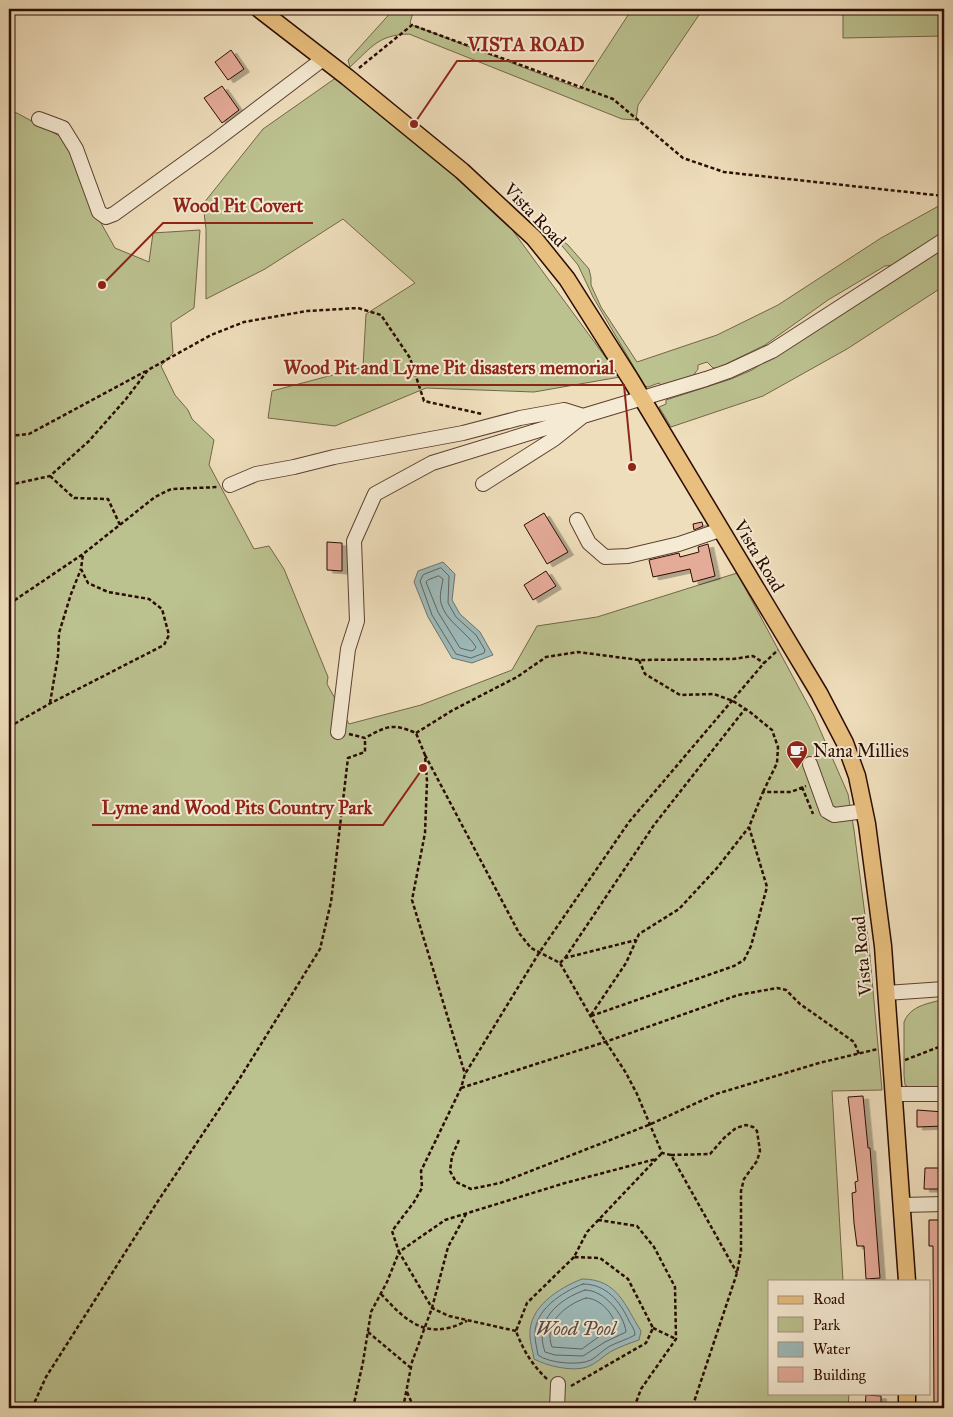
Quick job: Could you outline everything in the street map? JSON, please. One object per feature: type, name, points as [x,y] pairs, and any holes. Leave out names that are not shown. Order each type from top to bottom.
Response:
[{"type":"main road","name":"Vista Road","points":[[259,9],[462,171],[534,238],[567,279],[643,399],[787,643],[819,693],[845,743],[858,776],[883,946],[907,1280]]},
{"type":"main road","points":[[907,1394],[907,1408]]},
{"type":"street","points":[[39,119],[63,128],[76,148],[99,212],[106,217],[114,214],[211,144],[323,59]]},
{"type":"street","points":[[338,732],[348,649],[357,621],[354,541],[375,494],[432,463],[729,371],[772,351],[944,240]]},
{"type":"street","points":[[230,485],[256,474],[294,467],[334,456],[463,433],[538,415],[564,410],[583,416]]},
{"type":"street","points":[[483,484],[554,439],[583,416]]},
{"type":"street","points":[[577,520],[589,543],[605,557],[628,556],[678,544],[720,530]]},
{"type":"street","points":[[810,764],[827,811],[834,815],[864,811]]},
{"type":"street","points":[[886,993],[944,989]]},
{"type":"street","points":[[893,1094],[944,1094]]},
{"type":"street","points":[[902,1205],[944,1204]]},
{"type":"street","points":[[557,1408],[558,1384]]},
{"type":"path","points":[[347,78],[412,25],[613,99],[683,158],[724,172],[944,196]]},
{"type":"path","points":[[9,436],[29,434],[211,335],[244,322],[307,311],[358,308],[382,315],[410,358],[418,379]]},
{"type":"path","points":[[9,486],[50,476],[89,441],[126,399],[148,370]]},
{"type":"path","points":[[50,476],[74,498],[108,499],[120,526]]},
{"type":"path","points":[[9,604],[83,554],[155,497],[171,489],[212,488],[230,485]]},
{"type":"path","points":[[49,704],[58,656],[60,633],[71,594],[81,569],[83,554]]},
{"type":"path","points":[[9,727],[49,704],[164,645],[169,635],[162,609],[149,599],[108,592],[88,584],[81,569]]},
{"type":"path","points":[[516,1331],[448,1316],[432,1308],[399,1252],[392,1230],[414,1202],[422,1188],[421,1171],[461,1088],[465,1074],[539,953],[629,822],[764,662],[787,643]]},
{"type":"path","points":[[416,733],[453,710],[517,677],[546,657],[578,652],[639,660],[732,659],[753,656],[764,662]]},
{"type":"path","points":[[590,1016],[626,962],[639,934],[679,908],[717,868],[749,827],[777,763],[778,747],[772,730],[745,709],[733,701],[714,694],[680,696],[645,674],[639,660]]},
{"type":"path","points":[[560,963],[654,825],[745,709]]},
{"type":"path","points":[[338,732],[365,738],[381,729],[399,726],[416,733],[425,755],[475,846],[497,894],[519,933],[531,948],[560,963],[605,1042],[630,1080],[662,1153]]},
{"type":"path","points":[[32,1408],[52,1369],[156,1204],[240,1078],[320,949],[331,902],[348,758],[365,752],[365,738]]},
{"type":"path","points":[[425,755],[427,781],[425,833],[412,900],[465,1074]]},
{"type":"path","points":[[763,792],[791,792],[816,782]]},
{"type":"path","points":[[590,1016],[734,966],[744,960],[751,946],[767,888],[749,827]]},
{"type":"path","points":[[565,958],[636,940]]},
{"type":"path","points":[[461,1088],[605,1042],[738,995],[777,988],[786,990],[800,1004],[854,1042],[859,1054]]},
{"type":"path","points":[[901,1060],[908,1060],[944,1045]]},
{"type":"path","points":[[459,1140],[452,1156],[450,1172],[456,1182],[471,1189],[500,1183],[650,1124],[716,1094],[819,1063],[889,1046]]},
{"type":"path","points":[[662,1153],[671,1155],[710,1154],[736,1128],[746,1125],[753,1127],[757,1131],[760,1151],[757,1161],[744,1179],[741,1250],[737,1273],[692,1408]]},
{"type":"path","points":[[653,1328],[646,1343],[571,1386],[552,1383],[536,1369],[522,1349],[516,1331],[527,1302],[574,1256],[587,1232],[662,1153]]},
{"type":"path","points":[[671,1155],[737,1273]]},
{"type":"path","points":[[353,1408],[371,1312],[399,1252],[445,1220],[565,1183],[657,1159]]},
{"type":"path","points":[[403,1408],[411,1368],[432,1308],[448,1248],[466,1214]]},
{"type":"path","points":[[598,1220],[637,1226],[654,1247],[675,1287],[676,1340],[641,1389],[634,1408]]},
{"type":"path","points":[[574,1256],[600,1258],[628,1279],[653,1328],[676,1340]]},
{"type":"path","points":[[381,1294],[402,1317],[424,1329],[448,1328],[469,1320]]},
{"type":"path","points":[[368,1332],[411,1368]]},
{"type":"path","points":[[406,1391],[414,1408]]},
{"type":"green space","points":[[394,9],[414,9],[410,23],[412,25],[580,89],[632,9],[703,9],[638,105],[636,120],[622,119],[409,34],[390,37],[376,43],[350,67],[348,60]]},
{"type":"green space","points":[[843,9],[944,9],[944,36],[843,38]]},
{"type":"green space","points":[[337,77],[483,190],[620,377],[534,392],[426,388],[335,426],[268,418],[272,391],[363,367],[366,314],[415,283],[343,219],[265,269],[206,299],[206,229],[203,204],[263,129]]},
{"type":"green space","points":[[13,111],[71,142],[101,223],[115,248],[149,262],[153,233],[200,230],[194,308],[171,323],[173,353],[161,366],[175,395],[188,410],[192,419],[214,440],[209,465],[254,549],[269,546],[284,569],[328,677],[327,684],[349,724],[421,705],[512,670],[537,626],[597,617],[737,573],[814,716],[848,794],[854,830],[869,946],[882,1090],[832,1091],[843,1280],[768,1280],[768,1394],[849,1394],[848,1408],[9,1408],[9,113]]},
{"type":"green space","points":[[944,203],[944,237],[903,264],[885,266],[828,300],[765,345],[718,368],[713,368],[707,362],[698,365],[698,369],[693,376],[661,386],[659,383],[648,387],[645,386],[593,297],[578,265],[548,229],[568,245],[589,269],[591,285],[601,307],[637,362],[717,335],[778,305],[881,238]]},
{"type":"green space","points":[[944,246],[944,286],[847,349],[763,396],[671,427],[659,407],[666,404],[666,400],[731,379],[752,370]]},
{"type":"green space","points":[[944,999],[944,1088],[912,1089],[905,1085],[904,1022],[907,1016],[916,1009]]},
{"type":"water","points":[[443,562],[455,574],[452,600],[460,614],[480,632],[493,655],[472,663],[452,658],[428,617],[414,582],[418,571]]},
{"type":"water","name":"Wood Pool","points":[[582,1279],[594,1280],[604,1284],[619,1296],[641,1331],[639,1340],[613,1350],[587,1367],[574,1369],[560,1368],[534,1359],[530,1336],[534,1316],[555,1293]]},
{"type":"building","points":[[231,50],[244,69],[228,80],[215,62]]},
{"type":"building","points":[[222,86],[239,110],[222,123],[204,98]]},
{"type":"building","points":[[544,513],[568,552],[547,564],[524,525]]},
{"type":"building","points":[[702,522],[703,526],[694,530],[693,524]]},
{"type":"building","points":[[327,542],[342,543],[342,571],[327,570]]},
{"type":"building","points":[[708,544],[715,576],[693,582],[690,569],[653,577],[649,560],[679,553],[680,557],[699,552],[698,547]]},
{"type":"building","points":[[546,571],[556,586],[533,600],[524,585]]},
{"type":"building","points":[[863,1096],[868,1148],[870,1148],[880,1278],[866,1279],[864,1246],[857,1246],[854,1223],[852,1193],[856,1192],[855,1182],[858,1181],[848,1097]]},
{"type":"building","points":[[917,1110],[944,1112],[944,1126],[917,1127]]},
{"type":"building","points":[[925,1168],[940,1168],[939,1189],[924,1189]]},
{"type":"building","points":[[929,1220],[943,1220],[944,1408],[934,1408],[933,1246],[929,1246]]},
{"type":"building","points":[[866,1395],[881,1396],[881,1408],[865,1408]]},
{"type":"place","name":"VISTA ROAD","points":[[414,124]]},
{"type":"place","name":"Wood Pit Covert","points":[[102,285]]},
{"type":"place","name":"Wood Pit and Lyme Pit disasters memorial","points":[[632,467]]},
{"type":"place","name":"Lyme and Wood Pits Country Park","points":[[423,768]]},
{"type":"place","name":"Nana Millies","points":[[797,770]]}]
